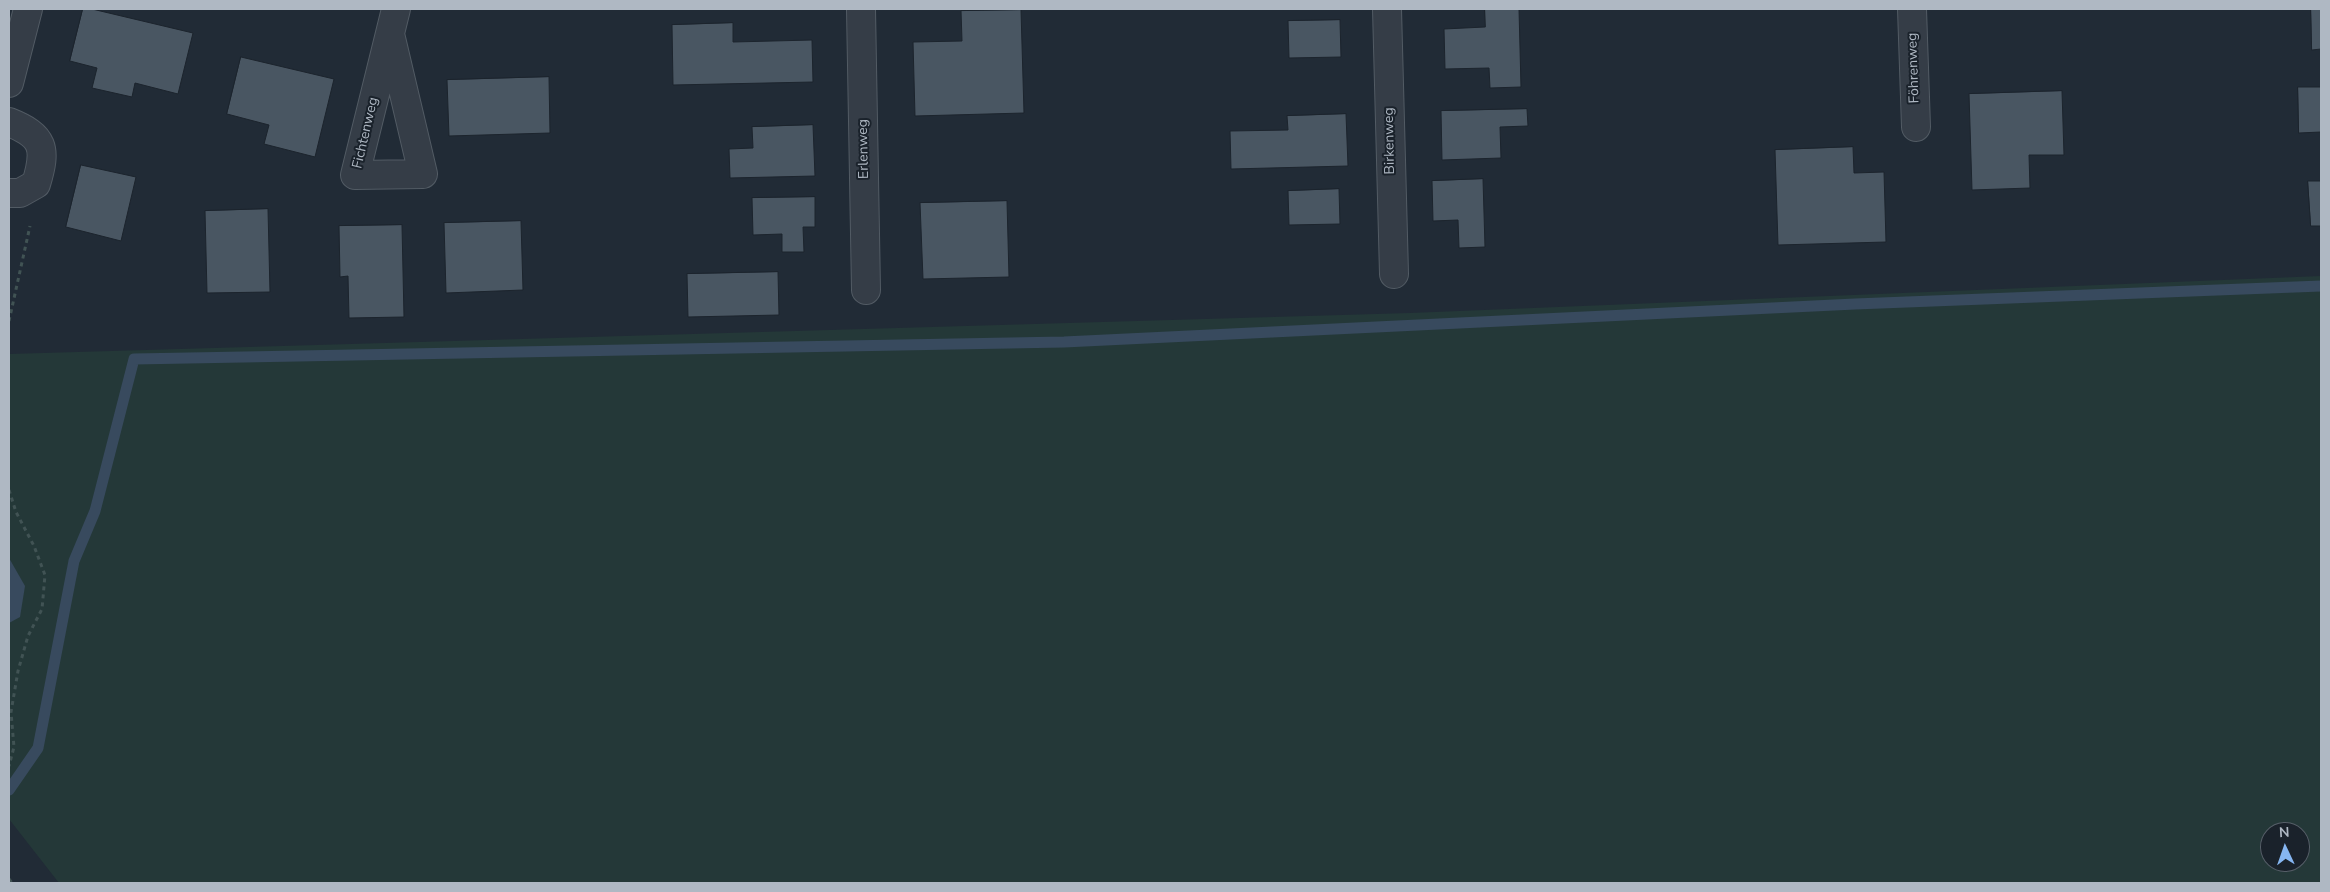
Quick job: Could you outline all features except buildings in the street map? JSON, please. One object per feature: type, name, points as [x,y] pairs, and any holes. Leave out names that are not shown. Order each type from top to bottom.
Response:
[{"type":"street","points":[[9,83],[28,9]]},
{"type":"street","name":"Erlenweg","points":[[861,9],[866,290]]},
{"type":"street","name":"Birkenweg","points":[[1387,9],[1394,274]]},
{"type":"street","name":"Föhrenweg","points":[[1912,9],[1916,127]]},
{"type":"street","name":"Fichtenweg","points":[[393,22],[423,174],[355,175],[364,137],[393,22]]},
{"type":"street","points":[[9,122],[35,135],[41,145],[40,170],[36,184],[18,192]]},
{"type":"path","points":[[9,321],[32,216],[18,192]]},
{"type":"path","points":[[9,490],[16,512],[34,546],[45,575],[42,609],[28,636],[18,671],[11,712],[14,747],[9,766]]},
{"type":"path","points":[[9,879],[12,883]]},
{"type":"green space","points":[[2321,276],[2321,883],[59,883],[9,819],[9,354],[1410,313]]},
{"type":"water","points":[[9,558],[25,586],[20,617],[9,623]]},
{"type":"waterway","points":[[9,790],[38,748],[74,561],[95,511],[134,359],[1064,342],[1855,304],[2321,286]]}]
